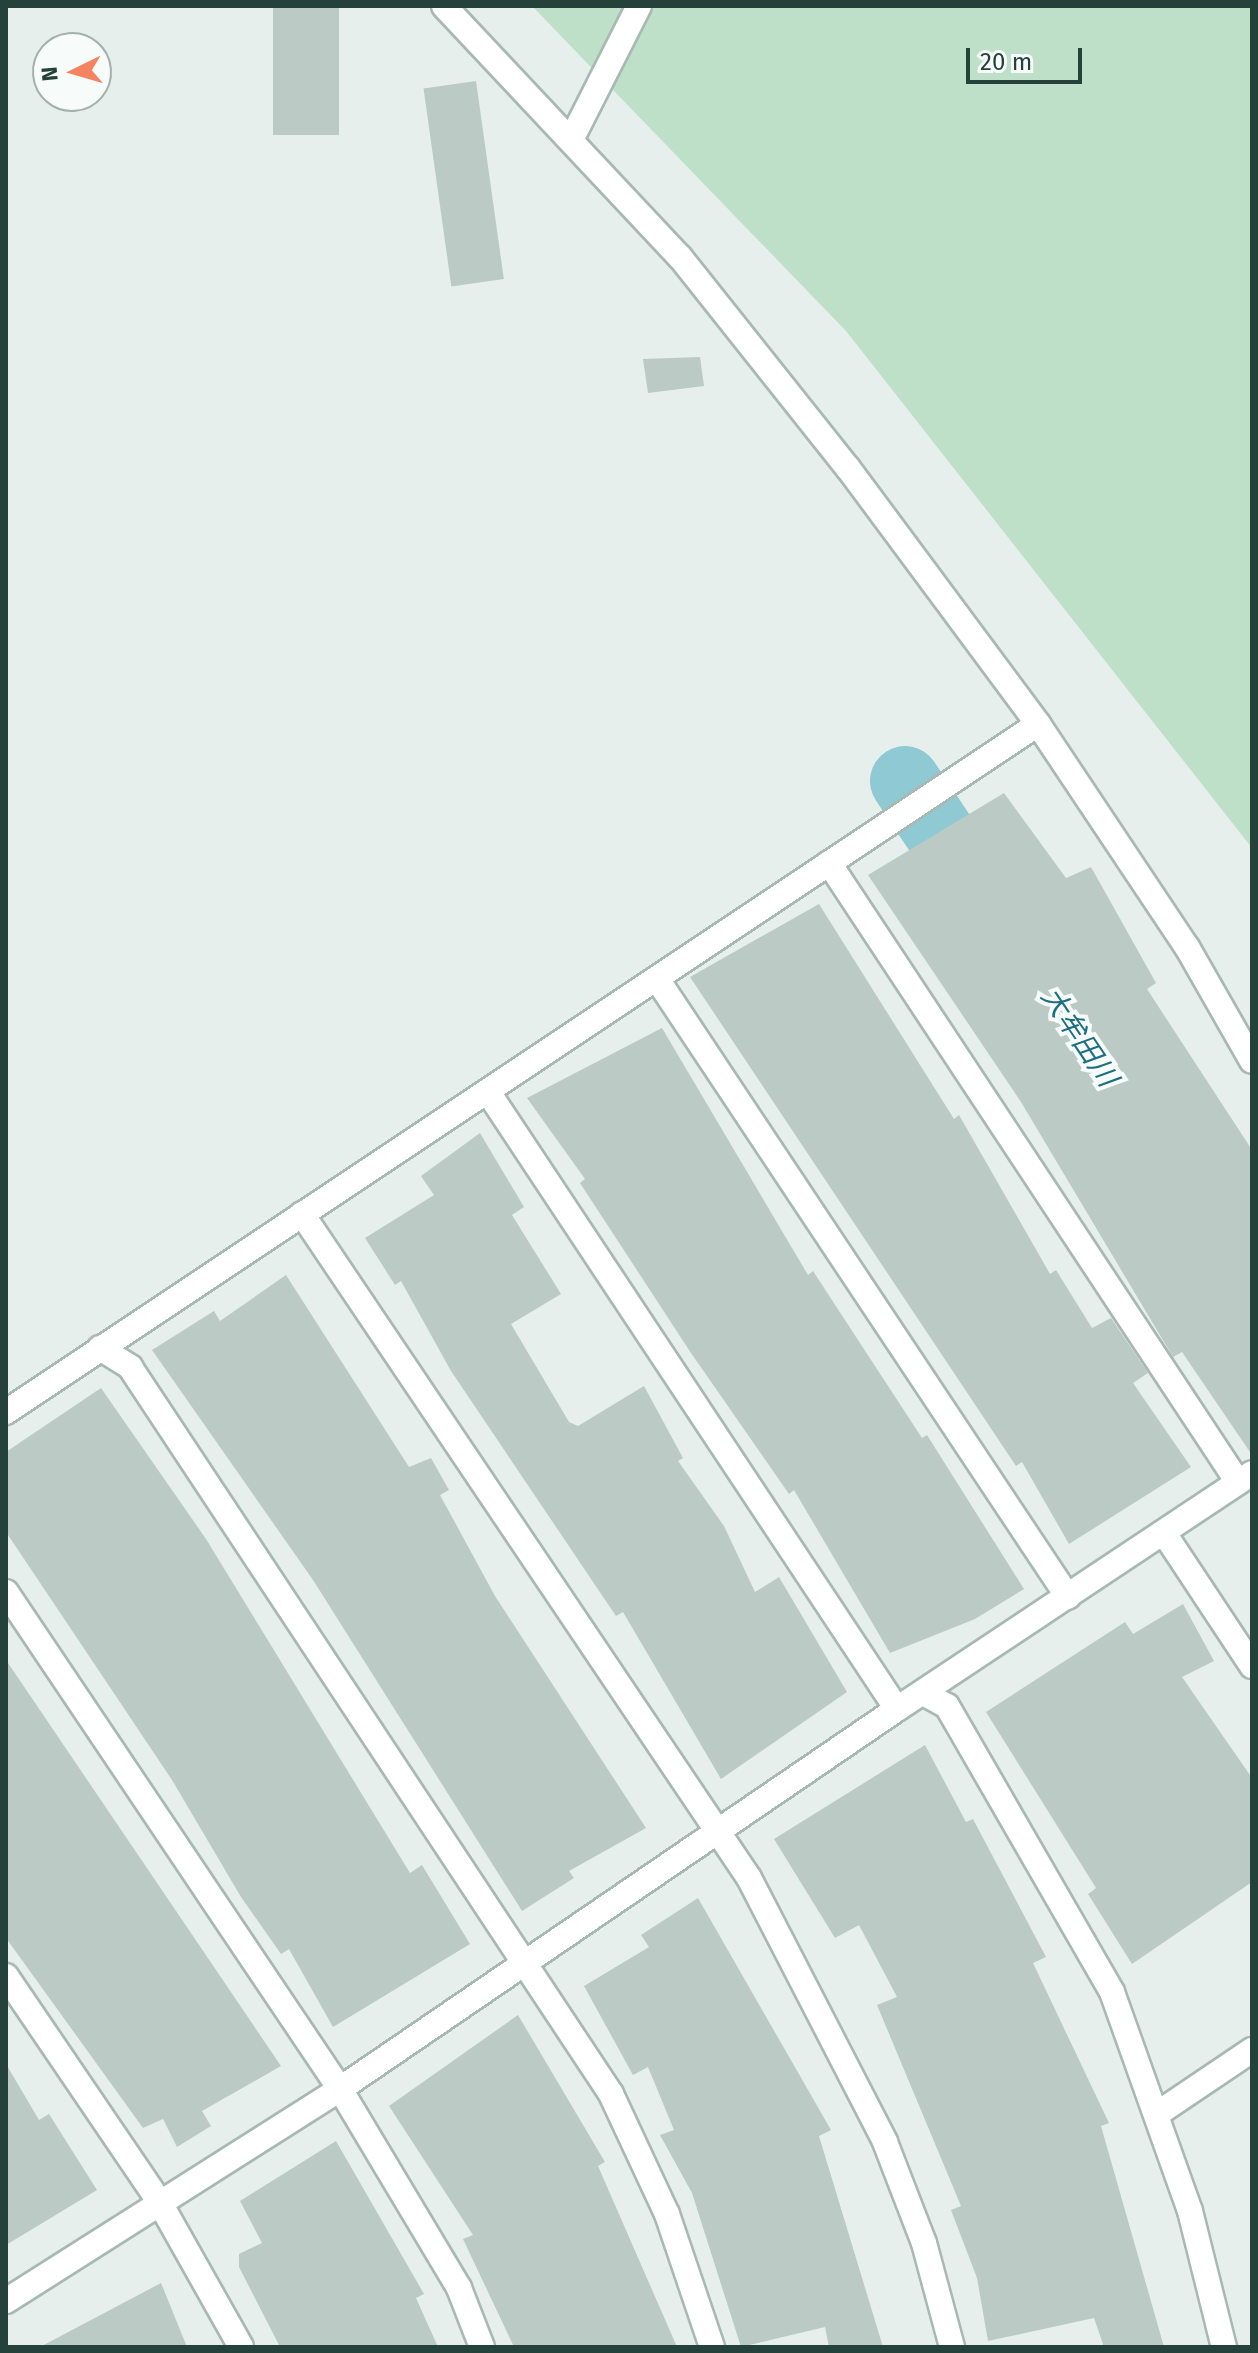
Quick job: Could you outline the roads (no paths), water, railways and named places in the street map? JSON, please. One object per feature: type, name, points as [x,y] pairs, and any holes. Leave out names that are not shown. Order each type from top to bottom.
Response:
[{"type":"street","points":[[444,6],[573,136],[848,468],[1038,724],[1187,947],[1252,1061]]},
{"type":"street","points":[[573,136],[639,6]]},
{"type":"street","points":[[6,1412],[1038,724]]},
{"type":"street","points":[[6,2301],[340,2089],[715,1830],[1068,1597],[1166,1536],[1245,1477],[829,863]]},
{"type":"street","points":[[657,979],[1068,1597]]},
{"type":"street","points":[[488,1092],[897,1709]]},
{"type":"street","points":[[302,1214],[715,1830],[792,1952],[885,2142],[924,2243],[952,2347]]},
{"type":"street","points":[[100,1348],[130,1367],[611,2094],[667,2214],[712,2347]]},
{"type":"street","points":[[1166,1536],[1252,1666]]},
{"type":"street","points":[[6,1592],[340,2089],[459,2288],[482,2347]]},
{"type":"street","points":[[925,1694],[947,1706],[1031,1842],[1112,1992],[1157,2114],[1224,2347]]},
{"type":"street","points":[[6,1976],[160,2203],[241,2347]]},
{"type":"street","points":[[1157,2114],[1252,2050]]},
{"type":"waterway","name":"大牟田川","points":[[905,781],[993,913]]}]
